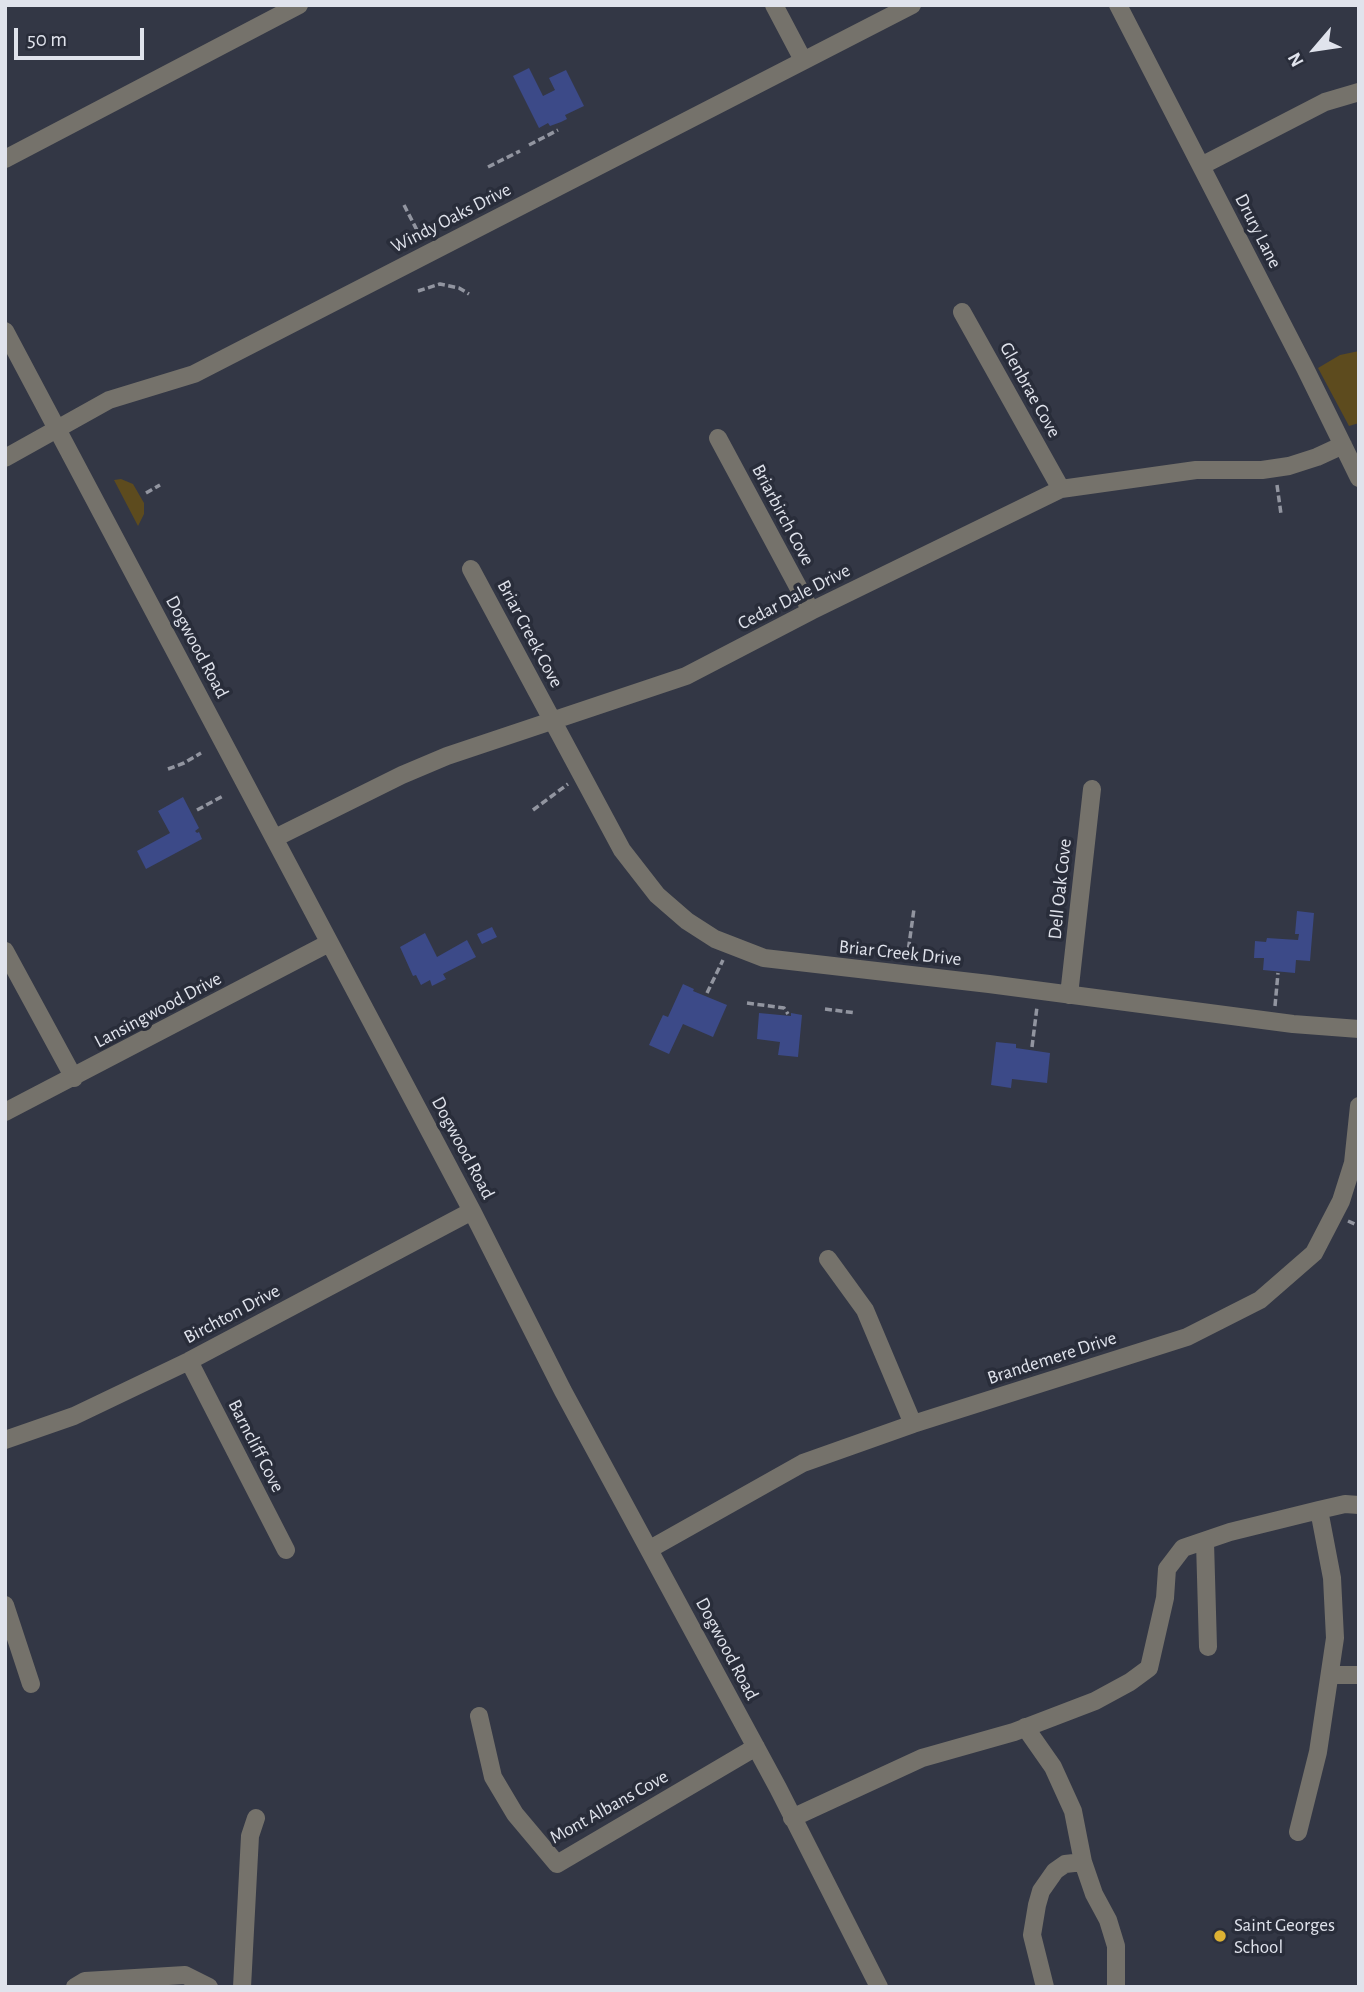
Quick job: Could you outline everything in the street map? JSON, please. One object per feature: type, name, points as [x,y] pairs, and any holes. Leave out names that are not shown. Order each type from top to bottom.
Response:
[{"type":"street","points":[[5,159],[299,5]]},
{"type":"street","points":[[774,5],[803,60]]},
{"type":"street","name":"Windy Oaks Drive","points":[[5,458],[109,400],[194,374],[912,5]]},
{"type":"street","name":"Drury Lane","points":[[1118,5],[1359,478]]},
{"type":"street","points":[[1201,166],[1325,102],[1359,92]]},
{"type":"street","name":"Glenbrae Cove","points":[[962,312],[1061,489]]},
{"type":"street","name":"Dogwood Road","points":[[5,331],[472,1211],[563,1391],[756,1746],[879,1987]]},
{"type":"street","name":"Briarbirch Cove","points":[[718,438],[811,611]]},
{"type":"street","name":"Cedar Dale Drive","points":[[275,838],[402,775],[447,756],[686,676],[811,611],[1061,489],[1196,470],[1275,468],[1302,463],[1343,445]]},
{"type":"street","name":"Briar Creek Cove","points":[[471,569],[552,720]]},
{"type":"street","name":"Briar Creek Drive","points":[[552,720],[622,850],[657,895],[687,921],[715,939],[764,958],[1293,1024],[1359,1029]]},
{"type":"street","name":"Dell Oak Cove","points":[[1069,995],[1092,789]]},
{"type":"street","name":"Lansingwood Drive","points":[[5,1112],[329,943]]},
{"type":"street","points":[[5,951],[74,1078]]},
{"type":"street","name":"Brandemere Drive","points":[[650,1549],[803,1463],[913,1424],[1187,1337],[1260,1300],[1314,1253],[1341,1201],[1353,1163],[1359,1106]]},
{"type":"street","name":"Birchton Drive","points":[[5,1440],[74,1416],[189,1361],[472,1211]]},
{"type":"street","points":[[828,1259],[866,1310],[913,1424]]},
{"type":"street","name":"Barncliff Cove","points":[[189,1361],[286,1550]]},
{"type":"street","points":[[792,1818],[922,1758],[1025,1727],[1095,1700],[1130,1682],[1149,1668],[1165,1598],[1167,1569],[1182,1548],[1230,1532],[1319,1510],[1345,1504],[1359,1505]]},
{"type":"street","points":[[1298,1832],[1318,1752],[1335,1638],[1332,1577],[1319,1510]]},
{"type":"street","points":[[1205,1542],[1208,1647]]},
{"type":"street","points":[[5,1605],[31,1684]]},
{"type":"street","points":[[1330,1675],[1359,1675]]},
{"type":"street","name":"Mont Albans Cove","points":[[479,1716],[493,1777],[515,1814],[557,1864],[756,1746]]},
{"type":"street","points":[[1025,1727],[1053,1767],[1073,1811],[1083,1862],[1116,1946],[1116,1987]]},
{"type":"street","points":[[242,1987],[250,1836],[256,1818]]},
{"type":"street","points":[[1045,1987],[1032,1935],[1041,1891],[1055,1871],[1065,1864],[1083,1862]]},
{"type":"street","points":[[75,1987],[85,1981],[185,1975],[209,1987]]},
{"type":"path","points":[[529,145],[558,130]]},
{"type":"path","points":[[488,167],[520,151]]},
{"type":"path","points":[[404,205],[423,243]]},
{"type":"path","points":[[418,290],[440,284],[459,288],[469,294]]},
{"type":"path","points":[[1276,481],[1282,514]]},
{"type":"path","points":[[146,493],[160,485]]},
{"type":"path","points":[[167,769],[201,753]]},
{"type":"path","points":[[533,810],[572,781]]},
{"type":"path","points":[[197,810],[223,796]]},
{"type":"path","points":[[907,963],[914,909]]},
{"type":"path","points":[[707,993],[725,956]]},
{"type":"path","points":[[1275,1009],[1278,973]]},
{"type":"path","points":[[747,1003],[784,1008],[789,1014]]},
{"type":"path","points":[[1032,1047],[1038,1004]]},
{"type":"path","points":[[825,1009],[856,1013]]},
{"type":"path","points":[[1345,1219],[1359,1226]]},
{"type":"shaded area","points":[[1359,351],[1359,423],[1349,426],[1318,368],[1340,355]]},
{"type":"shaded area","points":[[121,479],[133,484],[144,503],[144,514],[138,526],[114,480]]},
{"type":"building","points":[[529,68],[543,96],[555,90],[549,78],[566,70],[584,106],[565,115],[567,119],[561,122],[550,126],[548,123],[539,128],[513,76]]},
{"type":"building","points":[[183,797],[199,828],[195,831],[199,832],[202,839],[146,869],[137,851],[170,833],[158,811]]},
{"type":"building","points":[[1297,911],[1314,913],[1310,961],[1296,960],[1295,973],[1263,970],[1264,958],[1254,958],[1255,941],[1266,942],[1267,938],[1298,940],[1299,934],[1295,934]]},
{"type":"building","points":[[492,927],[497,937],[482,944],[477,934]]},
{"type":"building","points":[[425,933],[437,957],[467,940],[476,957],[443,974],[446,979],[432,986],[430,980],[421,985],[416,975],[413,976],[400,947]]},
{"type":"building","points":[[683,984],[727,1005],[713,1037],[683,1024],[669,1054],[649,1045],[663,1015],[668,1017]]},
{"type":"building","points":[[759,1013],[802,1015],[798,1057],[778,1055],[780,1042],[757,1039]]},
{"type":"building","points":[[996,1042],[1050,1053],[1047,1083],[1012,1079],[1011,1088],[991,1085]]},
{"type":"place","name":"Saint Georges School","points":[[1220,1936]]}]
